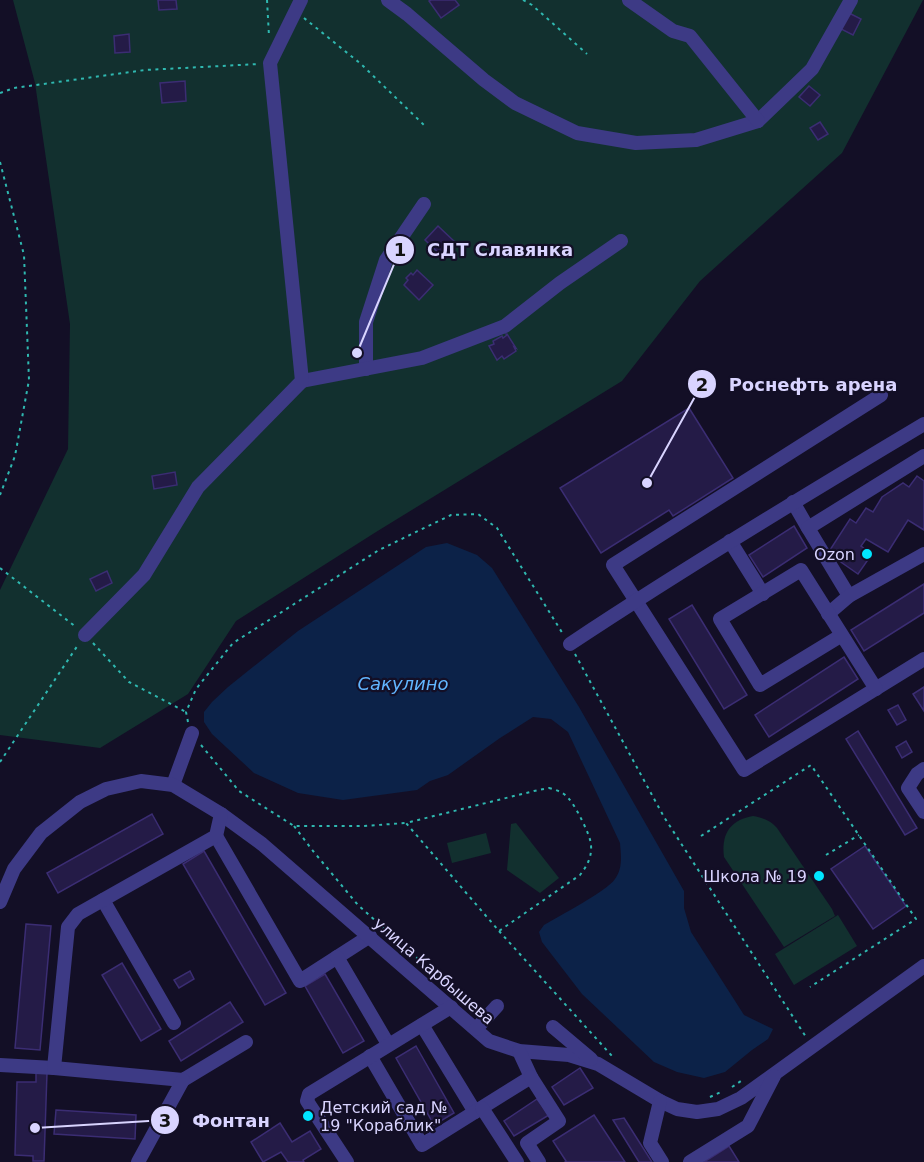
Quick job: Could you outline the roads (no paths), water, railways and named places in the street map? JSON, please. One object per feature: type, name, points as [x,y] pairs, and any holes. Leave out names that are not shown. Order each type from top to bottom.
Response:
[{"type":"street","points":[[388,0],[515,103],[577,133],[636,143],[696,140],[758,121],[812,69],[851,0]]},
{"type":"street","points":[[629,0],[673,31],[690,36],[758,121]]},
{"type":"street","points":[[298,6],[270,63],[302,381]]},
{"type":"street","points":[[366,369],[366,322],[386,260],[424,204]]},
{"type":"street","points":[[85,635],[144,574],[198,487],[302,381],[422,358],[506,326],[560,283],[621,241]]},
{"type":"street","points":[[881,395],[613,565],[744,770],[924,659]]},
{"type":"street","points":[[570,644],[730,541],[924,424]]},
{"type":"street","points":[[808,528],[924,456]]},
{"type":"street","points":[[793,502],[849,596]]},
{"type":"street","points":[[730,541],[763,594]]},
{"type":"street","points":[[828,614],[849,596],[924,554]]},
{"type":"street","points":[[842,635],[760,685],[720,619],[801,570],[828,614],[842,635],[876,689]]},
{"type":"street","points":[[173,785],[192,733]]},
{"type":"street","points":[[924,769],[917,774],[908,788],[924,812]]},
{"type":"street","name":"улица Карбышева","points":[[0,902],[14,869],[41,833],[80,802],[106,789],[141,781],[173,785],[221,814],[262,844],[451,1007],[481,1024],[489,1041],[519,1051],[601,1060],[660,1101],[677,1109],[697,1112],[718,1109],[741,1098],[924,966]]},
{"type":"street","points":[[221,814],[216,836],[300,981],[370,936]]},
{"type":"street","points":[[54,1068],[68,927],[78,914],[216,836]]},
{"type":"street","points":[[103,900],[174,1023]]},
{"type":"street","points":[[337,957],[388,1044]]},
{"type":"street","points":[[481,1024],[497,1006]]},
{"type":"street","points":[[347,1162],[307,1101],[309,1094],[451,1007]]},
{"type":"street","points":[[422,1025],[478,1110],[517,1162]]},
{"type":"street","points":[[554,1027],[601,1060]]},
{"type":"street","points":[[138,1162],[183,1080],[246,1042]]},
{"type":"street","points":[[519,1051],[531,1077],[559,1121],[527,1143],[539,1162]]},
{"type":"street","points":[[370,1056],[422,1145],[531,1077]]},
{"type":"street","points":[[0,1065],[183,1080]]},
{"type":"street","points":[[690,1162],[748,1126],[775,1074]]},
{"type":"street","points":[[660,1101],[650,1143],[662,1162]]},
{"type":"water","name":"Сакулино","points":[[447,543],[477,555],[492,568],[579,707],[684,891],[684,908],[691,932],[744,1015],[773,1029],[768,1039],[725,1072],[704,1078],[677,1072],[654,1062],[582,994],[542,942],[539,932],[544,925],[610,884],[618,875],[621,861],[620,843],[568,732],[551,719],[533,717],[448,775],[430,781],[417,790],[343,800],[298,793],[254,773],[212,734],[204,722],[204,712],[212,702],[298,631],[426,547]]},
{"type":"place","name":"СДТ Славянка","points":[[357,353]]},
{"type":"place","name":"Роснефть арена","points":[[647,483]]},
{"type":"place","name":"Ozon","points":[[867,554]]},
{"type":"place","name":"Школа № 19","points":[[819,876]]},
{"type":"place","name":"Детский сад № 19 \"Кораблик\"","points":[[308,1116]]},
{"type":"place","name":"Фонтан","points":[[35,1128]]}]
